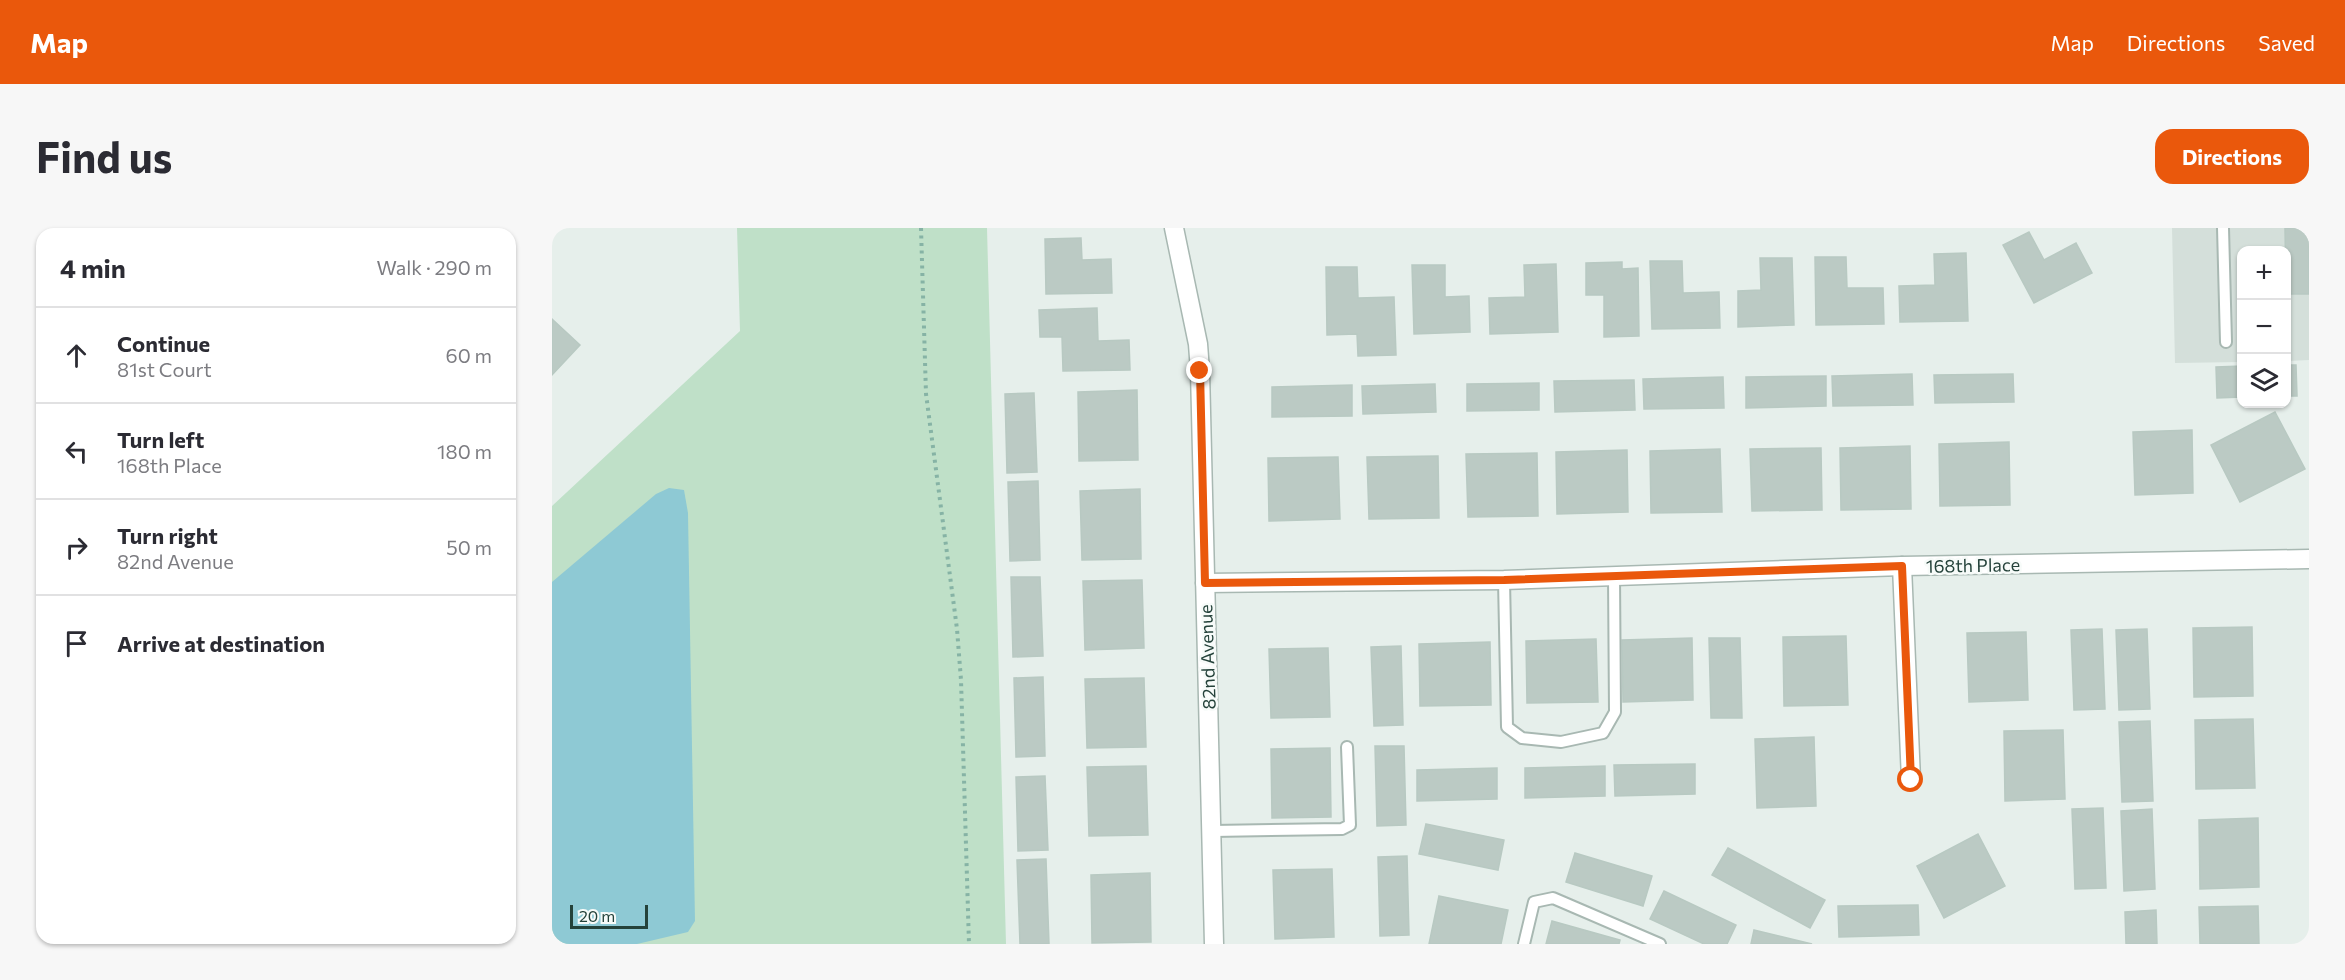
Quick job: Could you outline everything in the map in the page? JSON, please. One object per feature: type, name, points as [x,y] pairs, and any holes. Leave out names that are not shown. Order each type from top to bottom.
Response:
[{"type":"street","name":"82nd Avenue","points":[[1174,228],[1198,344],[1200,371],[1214,944]]},
{"type":"street","name":"168th Place","points":[[1205,583],[1504,580],[1902,566],[2309,559]]},
{"type":"street","points":[[1902,566],[1911,780]]},
{"type":"lane","points":[[2223,228],[2226,342]]},
{"type":"lane","points":[[1504,580],[1507,727],[1521,738],[1561,742],[1603,733],[1615,712],[1614,576]]},
{"type":"lane","points":[[1212,831],[1342,829],[1350,825],[1347,747]]},
{"type":"lane","points":[[1524,944],[1534,902],[1553,898],[1660,944]]},
{"type":"path","points":[[921,228],[926,394],[957,629],[961,680],[969,944]]},
{"type":"shaded area","points":[[2172,228],[2309,228],[2309,360],[2291,361],[2291,246],[2237,246],[2237,362],[2175,363]]},
{"type":"green space","points":[[737,228],[987,228],[1006,944],[552,944],[552,506],[740,331]]},
{"type":"water","points":[[669,488],[684,490],[688,513],[695,921],[688,932],[637,944],[552,944],[552,582],[656,494]]},
{"type":"building","points":[[2285,228],[2309,228],[2309,294],[2291,294],[2291,246],[2285,246]]},
{"type":"building","points":[[2029,232],[2044,260],[2076,243],[2092,273],[2034,303],[2003,245]]},
{"type":"building","points":[[1081,238],[1082,260],[1111,259],[1112,293],[1046,294],[1045,239]]},
{"type":"building","points":[[1966,253],[1968,321],[1900,322],[1899,286],[1935,285],[1934,254]]},
{"type":"building","points":[[1815,257],[1846,257],[1847,288],[1883,288],[1884,324],[1816,325]]},
{"type":"building","points":[[1760,258],[1792,258],[1794,325],[1738,327],[1738,291],[1761,290]]},
{"type":"building","points":[[1650,261],[1682,261],[1683,293],[1719,292],[1720,328],[1652,329]]},
{"type":"building","points":[[1622,262],[1622,269],[1638,268],[1639,336],[1604,337],[1604,295],[1586,295],[1586,263]]},
{"type":"building","points":[[1556,264],[1558,332],[1490,334],[1489,298],[1525,297],[1524,265]]},
{"type":"building","points":[[1412,265],[1445,265],[1445,297],[1469,296],[1470,332],[1414,334]]},
{"type":"building","points":[[1326,267],[1357,267],[1358,298],[1394,297],[1396,355],[1358,356],[1357,334],[1327,335]]},
{"type":"building","points":[[1097,308],[1098,341],[1129,340],[1130,370],[1063,371],[1062,337],[1040,337],[1039,310]]},
{"type":"building","points":[[552,319],[580,345],[552,375]]},
{"type":"building","points":[[2291,365],[2296,365],[2297,396],[2291,396]]},
{"type":"building","points":[[2237,366],[2237,397],[2217,398],[2216,367]]},
{"type":"building","points":[[1912,374],[1913,405],[1833,406],[1832,376]]},
{"type":"building","points":[[2013,374],[2014,402],[1935,403],[1934,375]]},
{"type":"building","points":[[1826,376],[1826,406],[1746,408],[1746,377]]},
{"type":"building","points":[[1723,377],[1724,408],[1644,409],[1643,379]]},
{"type":"building","points":[[1634,380],[1635,410],[1555,412],[1554,381]]},
{"type":"building","points":[[1539,383],[1539,410],[1467,411],[1467,384]]},
{"type":"building","points":[[1435,384],[1436,412],[1363,414],[1362,386]]},
{"type":"building","points":[[1352,385],[1352,416],[1272,417],[1272,387]]},
{"type":"building","points":[[1137,390],[1138,460],[1079,461],[1078,392]]},
{"type":"building","points":[[1034,393],[1037,472],[1007,473],[1005,394]]},
{"type":"building","points":[[2275,412],[2305,469],[2240,502],[2211,445]]},
{"type":"building","points":[[2192,430],[2193,493],[2135,495],[2133,432]]},
{"type":"building","points":[[2009,442],[2010,505],[1940,506],[1939,444]]},
{"type":"building","points":[[1910,446],[1911,509],[1841,510],[1840,448]]},
{"type":"building","points":[[1821,448],[1822,510],[1752,511],[1750,449]]},
{"type":"building","points":[[1720,449],[1722,512],[1651,513],[1650,451]]},
{"type":"building","points":[[1627,450],[1628,512],[1557,514],[1556,452]]},
{"type":"building","points":[[1537,453],[1538,516],[1468,517],[1466,454]]},
{"type":"building","points":[[1438,456],[1439,518],[1369,519],[1367,457]]},
{"type":"building","points":[[1338,457],[1340,519],[1269,521],[1268,458]]},
{"type":"building","points":[[1038,481],[1040,560],[1010,561],[1008,482]]},
{"type":"building","points":[[1140,489],[1141,559],[1082,560],[1080,491]]},
{"type":"building","points":[[1011,577],[1040,577],[1043,656],[1013,657]]},
{"type":"building","points":[[1142,580],[1144,648],[1085,650],[1083,581]]},
{"type":"building","points":[[2252,627],[2253,696],[2194,697],[2193,628]]},
{"type":"building","points":[[2102,629],[2105,709],[2074,710],[2071,630]]},
{"type":"building","points":[[2147,629],[2150,709],[2119,710],[2116,630]]},
{"type":"building","points":[[2026,632],[2028,700],[1969,702],[1967,633]]},
{"type":"building","points":[[1846,636],[1848,705],[1784,706],[1783,637]]},
{"type":"building","points":[[1692,638],[1693,700],[1623,702],[1622,640]]},
{"type":"building","points":[[1709,638],[1740,638],[1742,718],[1711,718]]},
{"type":"building","points":[[1596,639],[1598,702],[1527,703],[1526,641]]},
{"type":"building","points":[[1490,642],[1491,705],[1420,706],[1419,644]]},
{"type":"building","points":[[1401,646],[1403,725],[1374,726],[1371,647]]},
{"type":"building","points":[[1328,648],[1330,717],[1271,718],[1269,649]]},
{"type":"building","points":[[1043,677],[1045,756],[1016,757],[1014,678]]},
{"type":"building","points":[[1144,678],[1146,747],[1087,748],[1085,679]]},
{"type":"building","points":[[2253,719],[2255,788],[2196,789],[2195,720]]},
{"type":"building","points":[[2150,721],[2153,801],[2122,802],[2119,722]]},
{"type":"building","points":[[2063,730],[2065,799],[2005,801],[2004,731]]},
{"type":"building","points":[[1814,737],[1816,806],[1757,808],[1755,739]]},
{"type":"building","points":[[1375,746],[1404,746],[1406,825],[1377,826]]},
{"type":"building","points":[[1330,748],[1331,817],[1272,818],[1271,749]]},
{"type":"building","points":[[1695,764],[1695,794],[1615,796],[1614,765]]},
{"type":"building","points":[[1146,766],[1148,835],[1089,836],[1087,767]]},
{"type":"building","points":[[1605,766],[1605,796],[1525,798],[1525,768]]},
{"type":"building","points":[[1497,768],[1497,799],[1417,801],[1417,770]]},
{"type":"building","points":[[1045,776],[1048,850],[1018,851],[1016,777]]},
{"type":"building","points":[[2103,808],[2106,888],[2075,889],[2072,809]]},
{"type":"building","points":[[2152,809],[2155,889],[2124,891],[2121,811]]},
{"type":"building","points":[[2258,818],[2259,887],[2200,889],[2199,820]]},
{"type":"building","points":[[1426,824],[1504,840],[1498,870],[1419,854]]},
{"type":"building","points":[[1978,834],[2005,886],[1944,918],[1917,866]]},
{"type":"building","points":[[1728,848],[1825,900],[1810,928],[1712,875]]},
{"type":"building","points":[[1575,853],[1652,876],[1643,906],[1566,882]]},
{"type":"building","points":[[1407,856],[1409,935],[1380,936],[1378,857]]},
{"type":"building","points":[[1046,859],[1049,944],[1020,944],[1017,860]]},
{"type":"building","points":[[1332,869],[1334,937],[1275,939],[1273,870]]},
{"type":"building","points":[[1150,873],[1151,942],[1092,943],[1091,875]]},
{"type":"building","points":[[1664,891],[1736,925],[1727,944],[1704,944],[1650,919]]},
{"type":"building","points":[[1439,896],[1508,910],[1501,944],[1429,944]]},
{"type":"building","points":[[1918,905],[1919,935],[1839,937],[1838,906]]},
{"type":"building","points":[[2258,906],[2259,944],[2200,944],[2199,907]]},
{"type":"building","points":[[2156,910],[2157,944],[2126,944],[2125,912]]},
{"type":"building","points":[[1552,921],[1620,940],[1619,944],[1546,944]]},
{"type":"building","points":[[1754,930],[1812,944],[1751,944]]},
{"type":"route","points":[[1200,371],[1205,583],[1504,580],[1902,566],[1911,780]]}]
